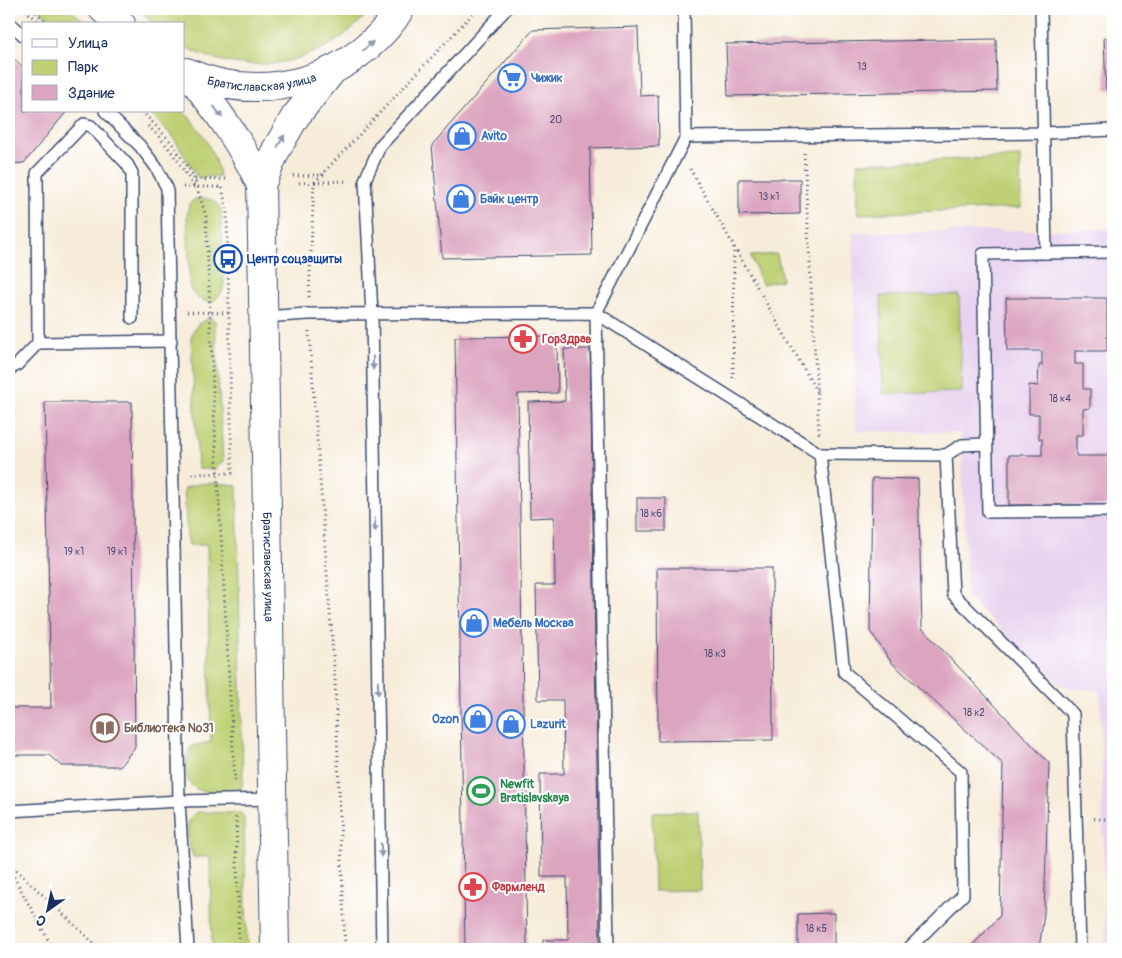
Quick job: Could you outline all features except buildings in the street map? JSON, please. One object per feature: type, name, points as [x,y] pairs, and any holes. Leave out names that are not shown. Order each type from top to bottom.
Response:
[{"type":"main road","points":[[103,9],[119,22]]},
{"type":"main road","points":[[114,9],[124,22]]},
{"type":"main road","name":"Братиславская улица","points":[[186,72],[217,83],[246,87],[276,87],[305,81],[333,70],[357,55],[379,37],[400,11]]},
{"type":"main road","name":"Братиславская улица","points":[[275,949],[261,185],[276,150],[295,118],[333,70]]},
{"type":"main road","name":"Братиславская улица","points":[[186,72],[220,113],[246,154],[261,185]]},
{"type":"lane","points":[[382,949],[372,314],[365,180],[380,146],[506,9]]},
{"type":"lane","points":[[608,949],[596,313],[686,137],[684,9]]},
{"type":"lane","points":[[1042,9],[1046,253]]},
{"type":"lane","points":[[9,22],[22,34]]},
{"type":"lane","points":[[105,112],[140,146],[156,167],[168,188],[179,801],[188,949]]},
{"type":"lane","points":[[38,343],[37,172],[84,124],[91,126],[127,164],[132,173],[132,318]]},
{"type":"lane","points":[[686,137],[1044,133],[1113,130]]},
{"type":"lane","points":[[1113,252],[983,254],[988,512],[1113,511]]},
{"type":"lane","points":[[263,317],[308,314],[596,313],[820,454],[946,455],[962,445],[986,444]]},
{"type":"lane","points":[[9,369],[16,365],[38,343],[171,341]]},
{"type":"lane","points":[[820,454],[844,672],[961,772],[963,895],[908,949]]},
{"type":"lane","points":[[946,455],[953,594],[1073,714],[1080,949]]},
{"type":"lane","points":[[9,811],[179,801],[272,799]]},
{"type":"path","points":[[24,9],[40,22]]},
{"type":"path","points":[[32,9],[47,22]]},
{"type":"path","points":[[345,949],[335,680],[308,314],[314,183],[477,9]]},
{"type":"path","points":[[143,112],[172,142],[193,175],[206,216],[236,800],[239,949]]},
{"type":"path","points":[[803,136],[820,454]]},
{"type":"path","points":[[679,151],[817,393]]},
{"type":"path","points":[[299,183],[365,180]]},
{"type":"path","points":[[168,188],[222,187],[227,212],[232,474],[174,474]]},
{"type":"path","points":[[732,399],[734,246]]},
{"type":"path","points":[[170,312],[228,313]]},
{"type":"path","points":[[9,863],[100,949]]},
{"type":"path","points":[[9,868],[53,949]]},
{"type":"shaded area","points":[[1113,229],[1113,949],[1106,949],[1100,691],[1062,686],[967,597],[961,433],[856,431],[853,233]]},
{"type":"green space","points":[[38,9],[69,9],[85,22],[54,22]]},
{"type":"green space","points":[[139,9],[371,9],[353,28],[332,43],[309,55],[284,62],[259,64],[233,63],[208,57],[185,46],[185,22],[151,22]]},
{"type":"green space","points":[[149,112],[184,112],[196,125],[206,141],[220,176],[198,178],[174,138]]},
{"type":"green space","points":[[1020,157],[1021,208],[858,214],[857,163]]},
{"type":"green space","points":[[195,199],[213,201],[221,210],[224,284],[222,292],[213,302],[200,299],[190,289],[187,216],[189,204]]},
{"type":"green space","points":[[777,254],[782,280],[762,284],[751,256]]},
{"type":"green space","points":[[959,295],[962,392],[883,394],[881,296]]},
{"type":"green space","points":[[212,319],[215,321],[223,461],[216,469],[198,469],[191,337],[198,324]]},
{"type":"green space","points":[[200,484],[229,484],[237,486],[243,782],[241,789],[238,791],[212,792],[196,789],[191,784],[186,773],[187,759],[192,746],[211,742],[207,545],[189,545],[184,489]]},
{"type":"green space","points":[[698,811],[700,890],[654,891],[652,812]]},
{"type":"green space","points":[[197,812],[241,813],[244,818],[247,949],[212,949],[210,857],[193,857],[188,839],[189,821]]},
{"type":"place","name":"Чижик","points":[[512,78]]},
{"type":"place","name":"Avito","points":[[462,136]]},
{"type":"place","name":"Байк центр","points":[[461,199]]},
{"type":"place","name":"Центр соцзащиты","points":[[228,259]]},
{"type":"place","name":"ГорЗдрав","points":[[523,339]]},
{"type":"place","name":"Мебель Москва","points":[[474,623]]},
{"type":"place","name":"Ozon","points":[[478,719]]},
{"type":"place","name":"Lazurit","points":[[511,724]]},
{"type":"place","name":"Библиотека №31","points":[[105,728]]},
{"type":"place","name":"Newfit Bratislavskaya","points":[[481,791]]},
{"type":"place","name":"Фармленд","points":[[473,887]]}]
